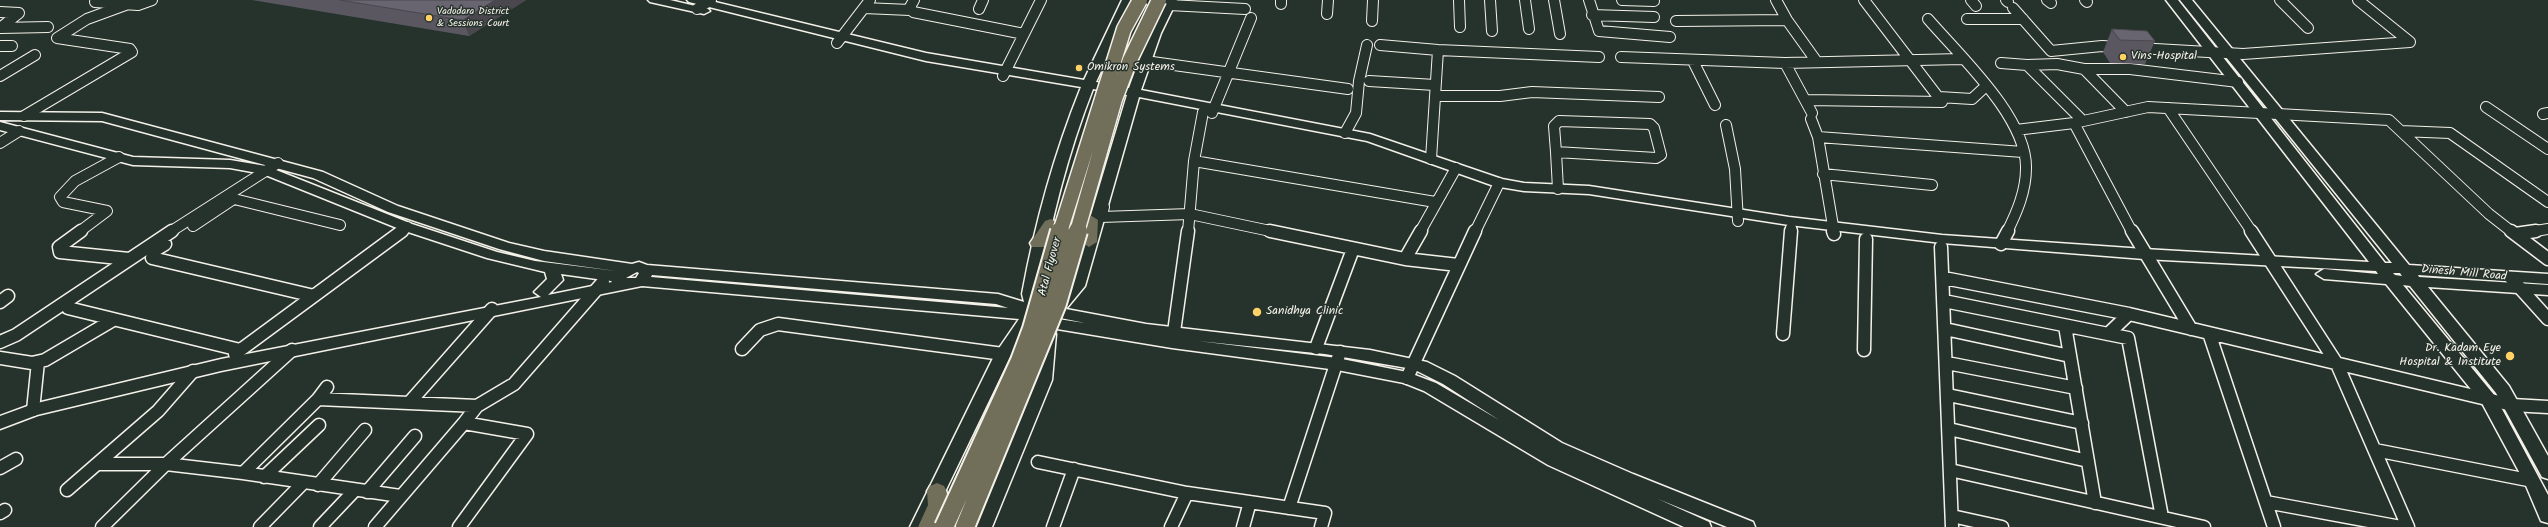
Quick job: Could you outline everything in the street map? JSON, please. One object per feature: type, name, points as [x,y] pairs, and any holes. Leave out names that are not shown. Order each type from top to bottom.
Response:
[{"type":"main road","name":"Atal Flyover","points":[[944,527],[1020,361],[1032,329],[1065,215],[1118,49],[1140,0]]},
{"type":"main road","name":"Atal Flyover","points":[[965,527],[1057,303],[1115,99],[1136,47],[1166,2]]},
{"type":"main road","points":[[1090,242],[1090,220],[1112,137],[1141,56],[1136,47]]},
{"type":"main road","points":[[1038,243],[1048,232],[1097,86],[1110,54],[1118,49]]},
{"type":"main road","points":[[929,527],[938,498]]},
{"type":"street","points":[[95,2],[141,5],[152,0]]},
{"type":"street","points":[[654,0],[702,3],[912,61],[1004,73],[1133,98],[1373,138],[1499,183],[1558,189],[1589,190],[1791,228],[2000,244],[2147,258]]},
{"type":"street","points":[[840,40],[870,0]]},
{"type":"street","points":[[910,10],[914,0]]},
{"type":"street","points":[[979,9],[983,0]]},
{"type":"street","points":[[1004,73],[1040,0]]},
{"type":"street","points":[[919,527],[938,498],[1003,354],[1028,313],[1038,243],[1044,216],[1086,88],[1128,0]]},
{"type":"street","points":[[1327,14],[1328,0]]},
{"type":"street","points":[[1372,21],[1373,0]]},
{"type":"street","points":[[1459,0],[1460,27]]},
{"type":"street","points":[[1490,0],[1492,31]]},
{"type":"street","points":[[1525,0],[1529,29]]},
{"type":"street","points":[[1554,0],[1560,34]]},
{"type":"street","points":[[1589,0],[1596,29],[1603,32],[1670,37]]},
{"type":"street","points":[[1622,0],[1654,1]]},
{"type":"street","points":[[1776,0],[1787,20],[1817,62]]},
{"type":"street","points":[[1807,100],[1942,102],[1864,0]]},
{"type":"street","points":[[2172,0],[2263,114],[2380,267],[2489,400],[2540,477]]},
{"type":"street","points":[[2186,0],[2503,390],[2512,405],[2540,477],[2548,516]]},
{"type":"street","points":[[2280,0],[2308,28]]},
{"type":"street","points":[[2009,3],[2051,51],[2102,46],[2231,54],[2410,42],[2358,0]]},
{"type":"street","points":[[983,527],[1044,380],[1053,317],[1077,286],[1133,98],[1166,2],[1234,4],[1245,9]]},
{"type":"street","points":[[24,116],[132,52],[130,49],[57,38],[87,19],[128,4]]},
{"type":"street","points":[[864,8],[910,10],[1024,34]]},
{"type":"street","points":[[0,12],[19,13],[0,28]]},
{"type":"street","points":[[1592,15],[1654,17]]},
{"type":"street","points":[[1174,332],[1190,214],[1194,161],[1210,110],[1251,18]]},
{"type":"street","points":[[1928,19],[2001,104],[2016,130],[2026,168],[2020,206],[2000,244]]},
{"type":"street","points":[[1967,19],[2023,19]]},
{"type":"street","points":[[1676,21],[1787,20]]},
{"type":"street","points":[[0,28],[48,27]]},
{"type":"street","points":[[1346,133],[1356,113],[1359,81],[1367,45]]},
{"type":"street","points":[[1380,45],[1438,50],[1599,57]]},
{"type":"street","points":[[0,46],[12,46]]},
{"type":"street","points":[[1431,158],[1438,50]]},
{"type":"street","points":[[0,76],[35,55]]},
{"type":"street","points":[[1620,57],[1693,61],[1785,63],[1962,59]]},
{"type":"street","points":[[1145,61],[1229,70],[1348,90]]},
{"type":"street","points":[[1693,61],[1715,105]]},
{"type":"street","points":[[1785,63],[1807,100],[1818,137],[1823,174],[1834,231]]},
{"type":"street","points":[[2001,63],[2026,65],[2057,64],[2084,69],[2130,69],[2238,82]]},
{"type":"street","points":[[2026,65],[2078,122],[2147,258],[2191,329]]},
{"type":"street","points":[[2084,69],[2126,112]]},
{"type":"street","points":[[1369,81],[1435,85]]},
{"type":"street","points":[[1939,97],[1972,99],[1986,86]]},
{"type":"street","points":[[1436,96],[1500,96],[1532,92],[1659,96]]},
{"type":"street","points":[[1133,98],[1101,217],[1190,214],[1405,259],[1458,265]]},
{"type":"street","points":[[2016,130],[2078,122],[2148,107],[2389,120],[2489,214],[2548,259]]},
{"type":"street","points":[[2486,107],[2548,149]]},
{"type":"street","points":[[2168,108],[2275,266],[2338,364],[2408,527]]},
{"type":"street","points":[[1210,110],[1398,148]]},
{"type":"street","points":[[0,116],[102,117],[272,166],[318,175],[393,209],[504,246],[623,279]]},
{"type":"street","points":[[1556,152],[1656,158],[1661,155],[1654,128],[1643,122],[1559,121],[1554,126],[1558,189]]},
{"type":"street","points":[[1726,124],[1735,169],[1738,217]]},
{"type":"street","points":[[0,126],[119,157],[160,164],[230,164],[272,166],[407,227],[492,254],[551,268],[623,279],[1028,313]]},
{"type":"street","points":[[0,143],[19,130]]},
{"type":"street","points":[[2401,131],[2450,133],[2548,202]]},
{"type":"street","points":[[1818,137],[2023,152]]},
{"type":"street","points":[[119,157],[75,181],[60,197],[63,202],[107,211],[59,248],[60,252],[129,259]]},
{"type":"street","points":[[1194,161],[1435,202]]},
{"type":"street","points":[[272,166],[155,250],[152,258],[314,296]]},
{"type":"street","points":[[1405,259],[1435,202],[1456,168]]},
{"type":"street","points":[[1823,174],[1932,185]]},
{"type":"street","points":[[1410,371],[1458,265],[1499,183]]},
{"type":"street","points":[[0,342],[16,335],[129,259],[228,198],[340,225]]},
{"type":"street","points":[[1738,217],[1834,231],[1866,238],[1941,247],[2275,266]]},
{"type":"street","points":[[238,352],[407,227]]},
{"type":"street","points":[[1783,334],[1791,228]]},
{"type":"street","points":[[2515,234],[2548,229]]},
{"type":"street","points":[[1864,350],[1866,238]]},
{"type":"street","points":[[1941,247],[1944,278],[1952,521],[2002,527]]},
{"type":"street","points":[[1316,348],[1353,249]]},
{"type":"street","name":"Dinesh Mill Road","points":[[2275,266],[2380,267],[2410,276],[2522,290],[2548,290]]},
{"type":"street","name":"Dinesh Mill Road","points":[[2275,266],[2390,279],[2410,276],[2548,279]]},
{"type":"street","points":[[542,292],[555,280],[551,268]]},
{"type":"street","points":[[1944,278],[2129,314],[2512,405],[2548,407]]},
{"type":"street","points":[[2511,278],[2548,319]]},
{"type":"street","points":[[0,423],[33,406],[193,372],[280,350],[542,292],[623,279]]},
{"type":"street","points":[[0,414],[238,352],[280,350],[492,309],[623,279]]},
{"type":"street","points":[[375,527],[464,423],[476,406],[514,384],[623,279]]},
{"type":"street","points":[[1944,301],[2128,338],[2162,517]]},
{"type":"street","points":[[68,308],[238,352]]},
{"type":"street","points":[[409,403],[492,309]]},
{"type":"street","points":[[1028,313],[1034,325],[1053,317],[1081,319],[1174,332],[1316,348],[1338,358]]},
{"type":"street","points":[[2108,334],[2129,314]]},
{"type":"street","points":[[1053,317],[1157,341],[1338,358],[1410,371],[1442,375],[1572,454],[1746,527]]},
{"type":"street","points":[[0,358],[26,363],[38,362],[113,320]]},
{"type":"street","points":[[742,349],[760,330],[778,324],[1003,354]]},
{"type":"street","points":[[2065,326],[2095,502]]},
{"type":"street","points":[[1945,329],[2070,356]]},
{"type":"street","points":[[2209,333],[2274,527]]},
{"type":"street","points":[[102,527],[280,350]]},
{"type":"street","points":[[1289,508],[1338,358]]},
{"type":"street","points":[[33,406],[38,362]]},
{"type":"street","points":[[1947,363],[2076,388]]},
{"type":"street","points":[[1410,371],[1430,388],[1554,460],[1702,527],[1710,512]]},
{"type":"street","points":[[67,490],[158,411],[193,372]]},
{"type":"street","points":[[243,473],[318,399],[326,387]]},
{"type":"street","points":[[1948,395],[2082,423]]},
{"type":"street","points":[[318,399],[476,406]]},
{"type":"street","points":[[458,527],[527,437],[523,431],[464,423]]},
{"type":"street","points":[[264,477],[320,425]]},
{"type":"street","points":[[1949,429],[2088,461]]},
{"type":"street","points":[[318,485],[365,430]]},
{"type":"street","points":[[320,527],[361,491],[415,436]]},
{"type":"street","points":[[2374,450],[2540,477]]},
{"type":"street","points":[[0,468],[16,459]]},
{"type":"street","points":[[1038,462],[1187,493],[1325,513],[1321,527]]},
{"type":"street","points":[[98,464],[166,464],[243,473],[400,496]]},
{"type":"street","points":[[1052,527],[1074,469]]},
{"type":"street","points":[[1950,470],[2204,527]]},
{"type":"street","points":[[260,527],[303,483]]},
{"type":"street","points":[[1171,527],[1187,493]]},
{"type":"street","points":[[1243,527],[1250,502]]},
{"type":"street","points":[[2266,502],[2401,527]]},
{"type":"building","points":[[340,0],[495,0],[463,20]]},
{"type":"building","points":[[2112,29],[2147,31],[2155,41],[2120,40]]},
{"type":"place","name":"Vadodara District & Sessions Court","points":[[429,18]]},
{"type":"place","name":"Vins Hospital","points":[[2123,57]]},
{"type":"place","name":"Omikron Systems","points":[[1079,68]]},
{"type":"place","name":"Sanidhya Clinic","points":[[1257,312]]},
{"type":"place","name":"Dr. Kadam Eye Hospital & Institute","points":[[2510,356]]}]
